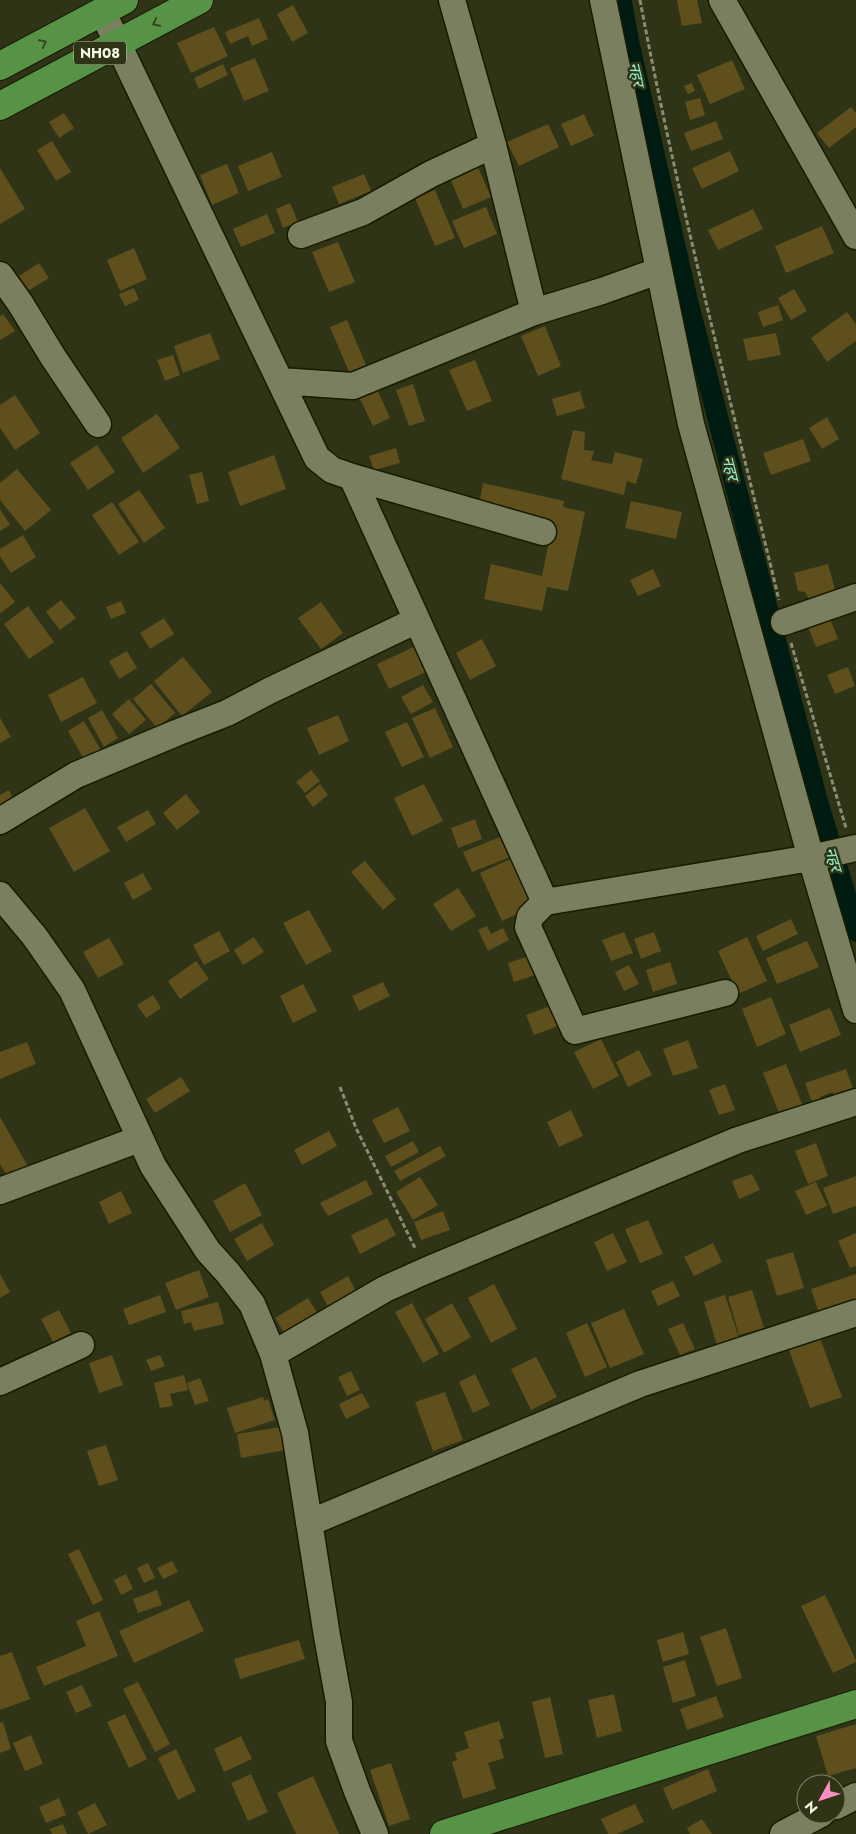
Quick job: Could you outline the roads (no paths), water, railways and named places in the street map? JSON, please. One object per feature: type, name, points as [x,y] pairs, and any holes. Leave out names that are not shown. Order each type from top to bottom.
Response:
[{"type":"main road","name":"NH08","points":[[0,106],[199,0]]},
{"type":"main road","name":"NH08","points":[[0,66],[113,6]]},
{"type":"main road","points":[[444,1834],[856,1704]]},
{"type":"street","points":[[452,0],[493,145],[534,312]]},
{"type":"street","points":[[603,0],[691,424],[811,858],[856,1010]]},
{"type":"street","points":[[722,0],[856,236]]},
{"type":"street","points":[[113,6],[118,44],[317,458],[332,470],[352,477],[543,532]]},
{"type":"street","points":[[301,235],[363,212],[431,174],[493,145]]},
{"type":"street","points":[[280,381],[353,386],[534,312],[658,271]]},
{"type":"street","points":[[0,275],[98,424]]},
{"type":"street","points":[[352,477],[545,902]]},
{"type":"street","points":[[784,622],[856,597]]},
{"type":"street","points":[[0,821],[76,775],[227,713],[417,620]]},
{"type":"street","points":[[725,993],[575,1031],[528,927],[530,917],[545,902],[811,858],[854,848]]},
{"type":"street","points":[[0,895],[35,937],[72,990],[152,1166],[208,1251],[252,1304],[273,1354],[295,1432],[339,1702],[339,1741],[356,1791],[375,1834]]},
{"type":"street","points":[[273,1354],[385,1288],[738,1140],[856,1102]]},
{"type":"street","points":[[0,1191],[139,1139]]},
{"type":"street","points":[[309,1524],[640,1384],[856,1313]]},
{"type":"street","points":[[0,1382],[81,1345]]},
{"type":"street","points":[[783,1834],[802,1824]]},
{"type":"waterway","name":"नहर","points":[[621,0],[688,303],[816,796],[856,931]]}]
